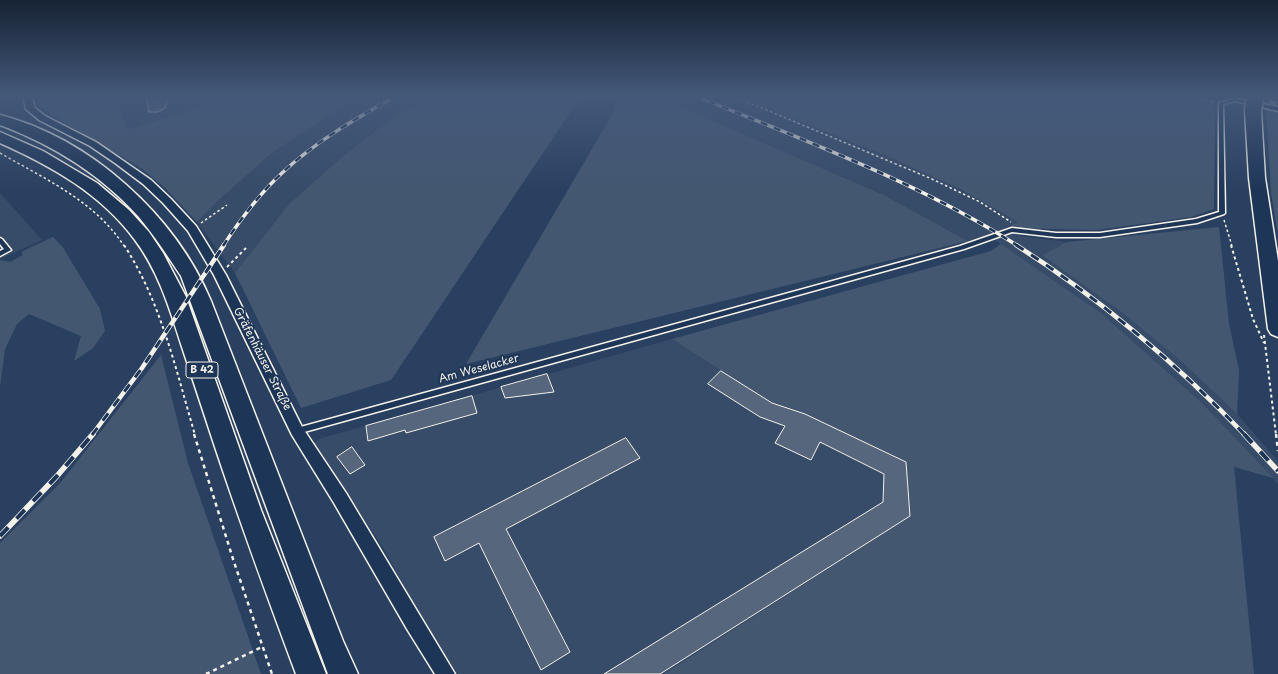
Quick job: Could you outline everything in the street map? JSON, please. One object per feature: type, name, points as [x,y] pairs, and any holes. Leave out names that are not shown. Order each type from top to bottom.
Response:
[{"type":"main road","name":"B 42","points":[[18,127],[47,140],[95,168],[116,183],[153,220],[190,276],[343,674]]},
{"type":"main road","points":[[1255,127],[1257,178],[1278,329]]},
{"type":"main road","name":"B 42","points":[[0,137],[36,154],[79,178],[102,194],[137,229],[163,270],[176,297],[248,510],[311,674]]},
{"type":"street","name":"Gräfenhäuser Straße","points":[[61,127],[93,144],[147,182],[167,201],[192,229],[220,275],[297,431],[340,498],[413,623],[446,674]]},
{"type":"lane","points":[[1018,230],[1056,235],[1100,234],[1197,221],[1222,213],[1221,127]]},
{"type":"lane","name":"Am Weselacker","points":[[297,431],[962,248],[1012,230],[1018,230]]},
{"type":"lane","points":[[0,240],[8,250],[0,254]]},
{"type":"path","points":[[808,127],[932,179],[980,202],[1016,225],[1018,230]]},
{"type":"path","points":[[0,153],[86,204],[117,234],[140,272],[159,314],[200,455],[272,674]]},
{"type":"path","points":[[192,229],[228,205]]},
{"type":"path","points":[[1222,213],[1253,319],[1265,346],[1278,451]]},
{"type":"path","points":[[220,275],[246,248]]},
{"type":"path","points":[[206,674],[262,646]]},
{"type":"shaded area","points":[[72,127],[127,127],[128,129],[133,127],[310,127],[273,152],[221,198],[197,222],[165,188],[141,168]]},
{"type":"shaded area","points":[[310,127],[380,127],[342,157],[289,204],[235,273],[197,222],[221,198],[273,152]]},
{"type":"shaded area","points":[[380,127],[560,127],[391,380],[301,408],[235,273],[289,204],[342,157]]},
{"type":"shaded area","points":[[605,127],[728,127],[884,195],[968,241],[466,364]]},
{"type":"shaded area","points":[[728,127],[815,127],[884,155],[962,190],[1018,222],[1007,228],[1020,236],[1067,242],[1042,255],[1124,314],[1181,361],[1237,414],[1278,461],[1278,484],[1202,403],[1101,313],[989,236],[968,241],[884,195]]},
{"type":"shaded area","points":[[815,127],[1215,127],[1214,209],[1191,217],[1097,230],[1007,228],[1018,222],[962,190],[884,155]]},
{"type":"shaded area","points":[[1267,127],[1278,127],[1278,234],[1271,193]]},
{"type":"shaded area","points":[[0,193],[42,240],[0,259]]},
{"type":"shaded area","points":[[1219,227],[1229,324],[1239,370],[1237,414],[1181,361],[1124,314],[1042,255],[1067,242]]},
{"type":"shaded area","points":[[53,237],[62,246],[100,309],[105,331],[93,348],[74,361],[81,336],[29,314],[17,324],[5,349],[0,387],[0,260],[10,262],[23,255],[21,252]]},
{"type":"shaded area","points":[[1001,244],[1101,313],[1202,403],[1273,478],[1234,467],[1254,674],[664,674],[910,516],[906,462],[805,414],[772,403],[672,339],[991,251]]},
{"type":"shaded area","points":[[672,339],[772,403],[805,414],[906,462],[910,516],[664,674],[458,674],[427,629],[384,549],[313,443],[322,438]]},
{"type":"shaded area","points":[[161,355],[188,463],[261,674],[0,674],[0,543],[61,482]]},
{"type":"building","points":[[721,371],[772,403],[805,414],[906,462],[910,516],[660,674],[604,674],[883,502],[884,474],[820,442],[811,460],[775,443],[785,426],[760,417],[708,384]]},
{"type":"building","points":[[547,374],[554,392],[505,398],[501,387]]},
{"type":"building","points":[[472,396],[477,413],[406,433],[405,430],[368,441],[366,426]]},
{"type":"building","points":[[626,438],[640,458],[506,529],[570,652],[541,670],[479,543],[445,561],[434,537]]},
{"type":"building","points":[[352,447],[365,465],[350,474],[337,457]]},
{"type":"railway","points":[[223,246],[243,217],[274,181],[295,161],[343,127]]},
{"type":"railway","points":[[773,127],[901,182],[980,223],[1018,246]]},
{"type":"railway","points":[[92,435],[142,368],[224,245]]},
{"type":"railway","points":[[1016,245],[1047,265],[1136,333],[1192,383],[1244,434]]},
{"type":"railway","points":[[0,536],[57,476],[93,434]]},
{"type":"railway","points":[[1244,434],[1278,471]]}]
